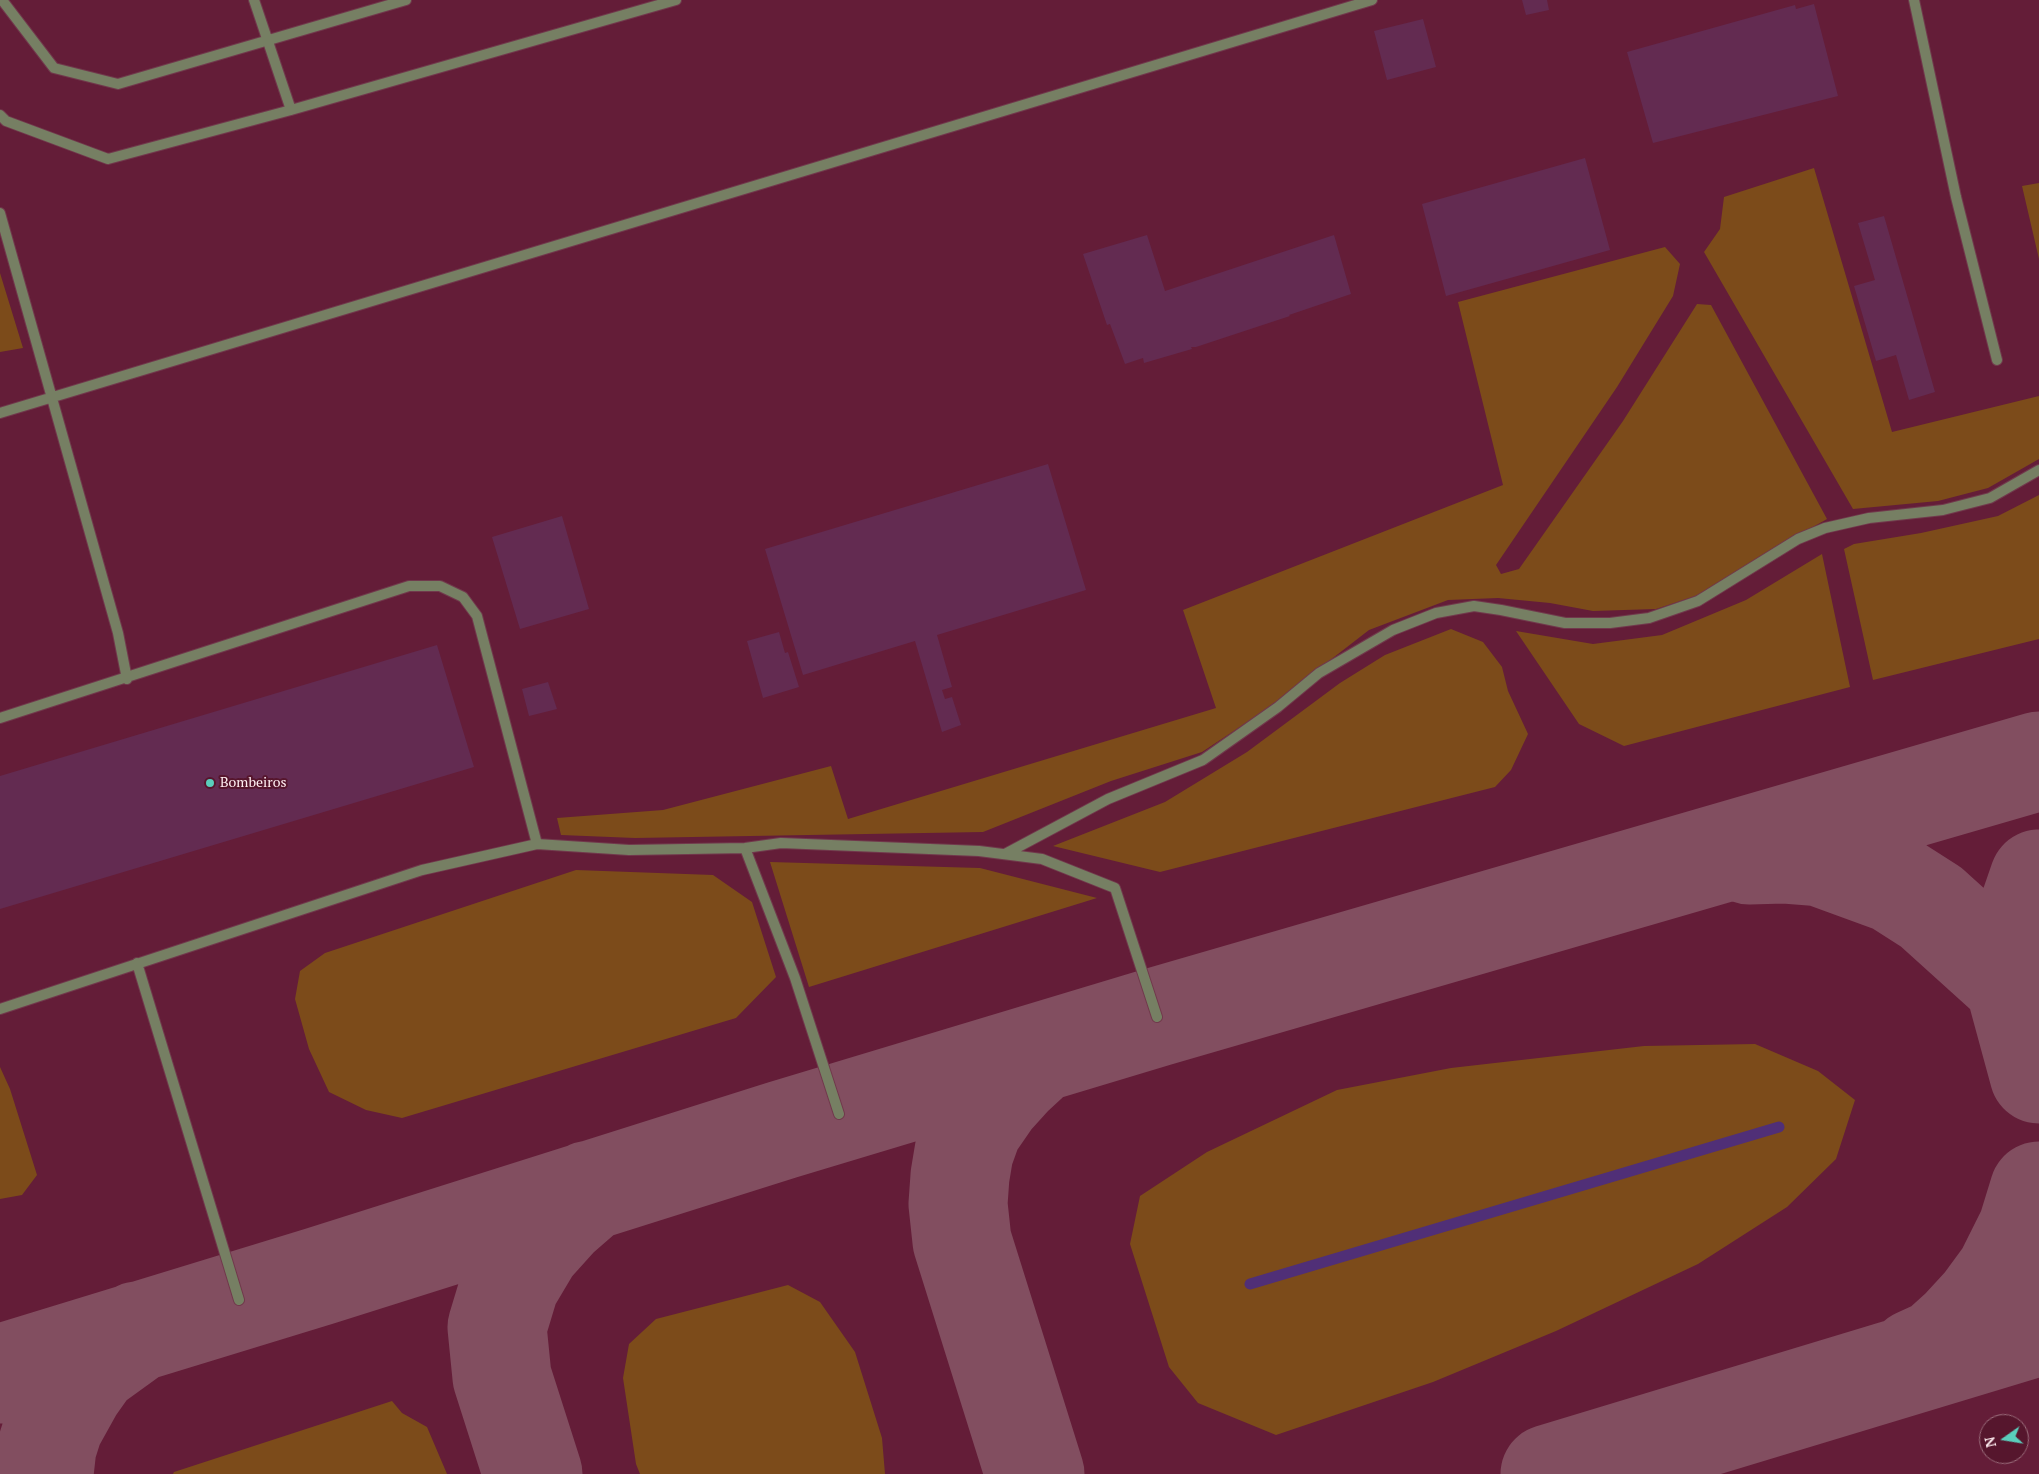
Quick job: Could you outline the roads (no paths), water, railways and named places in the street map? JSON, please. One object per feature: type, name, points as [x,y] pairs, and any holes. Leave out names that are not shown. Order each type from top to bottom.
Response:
[{"type":"lane","points":[[2,0],[54,68],[118,84],[406,0]]},
{"type":"lane","points":[[254,0],[266,41],[291,110]]},
{"type":"lane","points":[[0,116],[6,121],[108,159],[291,110],[676,0]]},
{"type":"lane","points":[[0,413],[1372,0]]},
{"type":"lane","points":[[1914,0],[1956,197],[1997,360]]},
{"type":"lane","points":[[0,213],[44,363],[51,397],[118,633],[127,679]]},
{"type":"lane","points":[[1005,854],[1108,799],[1203,760],[1278,708],[1319,673],[1393,630],[1436,613],[1474,606],[1566,623],[1610,624],[1650,618],[1698,601],[1798,539],[1825,528],[1869,518],[1943,510],[1990,498],[2039,470]]},
{"type":"lane","points":[[0,718],[92,688],[127,679],[409,586],[440,586],[463,597],[478,616],[537,844]]},
{"type":"lane","points":[[0,1009],[422,870],[537,844],[629,850],[745,848],[781,843],[979,851],[1005,854],[1042,859],[1115,888],[1157,1017]]},
{"type":"lane","points":[[745,848],[795,978],[839,1114]]},
{"type":"lane","points":[[138,963],[239,1300]]},
{"type":"waterway","points":[[1250,1284],[1779,1127]]},
{"type":"place","name":"Bombeiros","points":[[210,783]]}]
